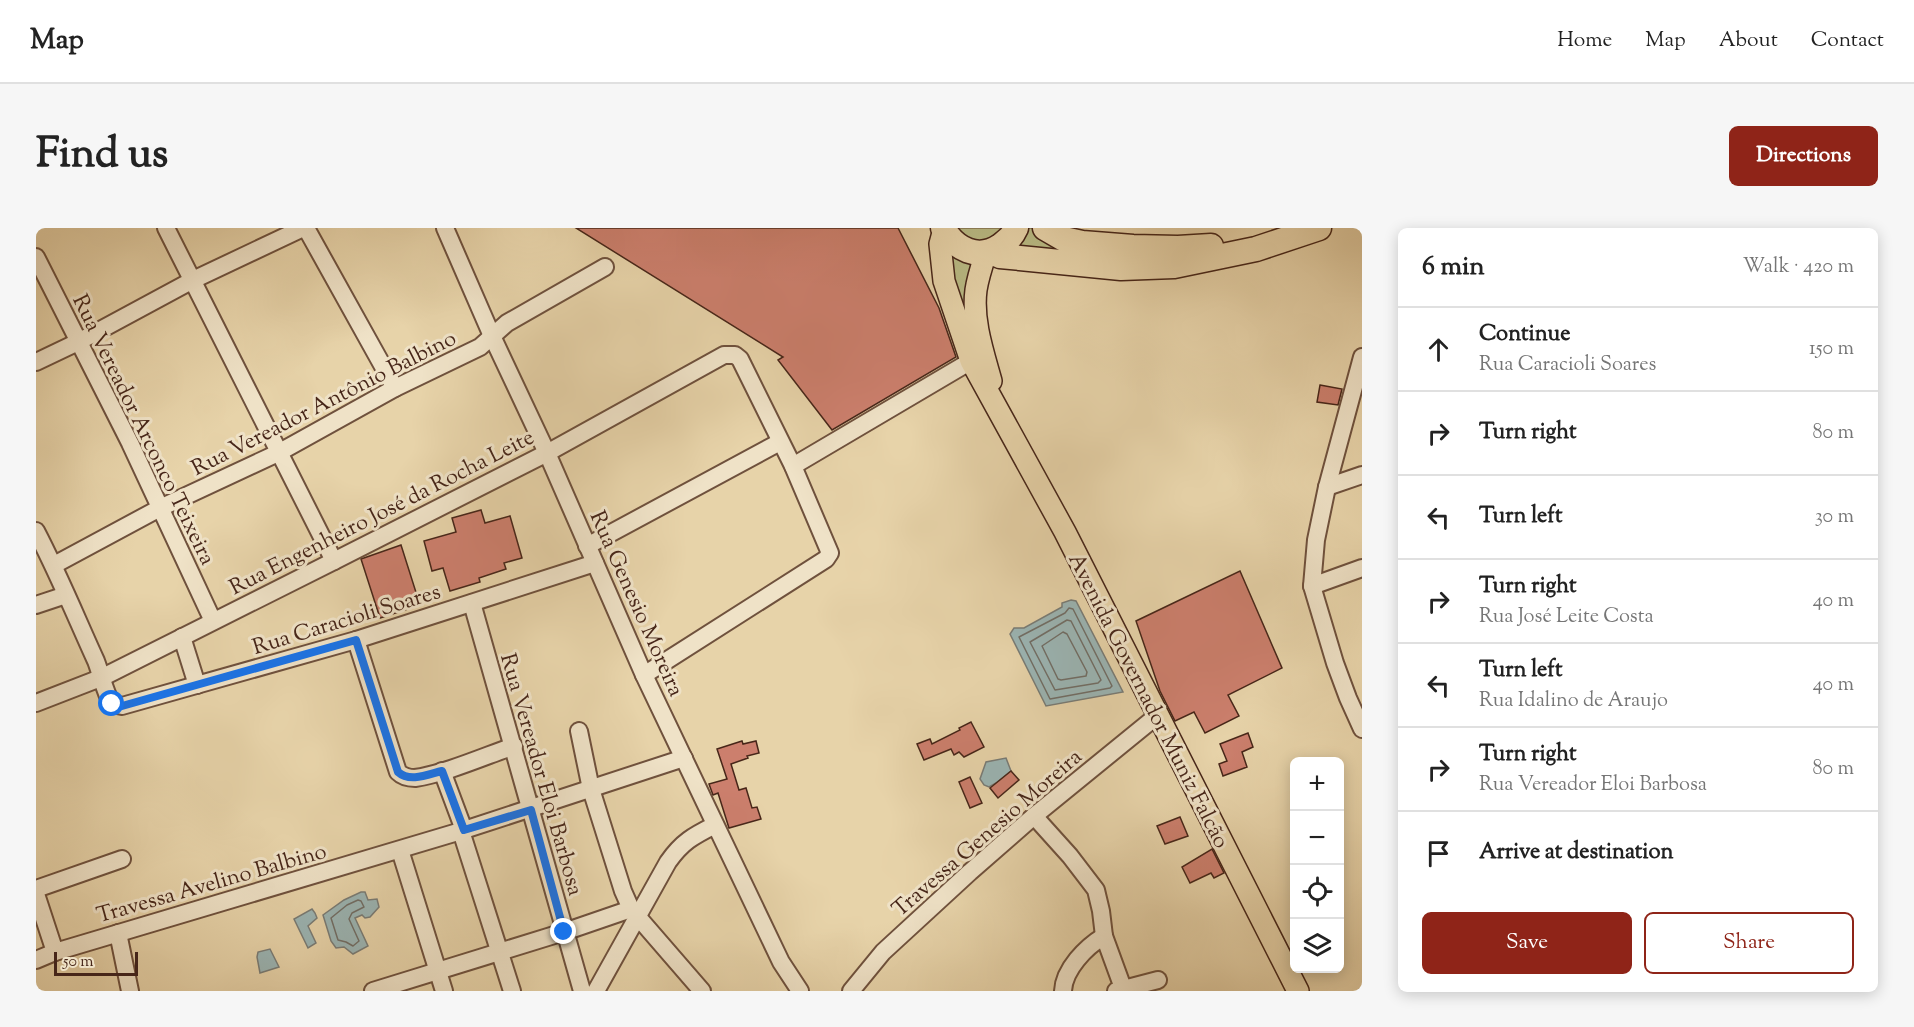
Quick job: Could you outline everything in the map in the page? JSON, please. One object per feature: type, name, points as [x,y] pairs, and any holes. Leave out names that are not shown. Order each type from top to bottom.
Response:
[{"type":"highway","points":[[943,228],[957,246],[968,251],[1121,268],[1174,266],[1256,249],[1319,228]]},
{"type":"highway","points":[[988,253],[1012,238],[1016,228]]},
{"type":"highway","points":[[1045,228],[1064,239],[1082,243],[1178,248],[1240,244],[1268,238],[1295,228]]},
{"type":"main road","name":"Avenida Governador Muniz Falcão","points":[[943,228],[940,244],[944,281],[970,361],[1065,532],[1298,991]]},
{"type":"main road","name":"Avenida Governador Muniz Falcão","points":[[988,253],[976,289],[976,303],[979,337],[999,411]]},
{"type":"street","points":[[166,228],[334,561]]},
{"type":"street","points":[[36,362],[193,280],[304,228],[395,388]]},
{"type":"street","name":"Rua Genesio Moreira","points":[[445,228],[644,675],[782,962],[800,991]]},
{"type":"street","name":"Rua Vereador Arconco Teixeira","points":[[36,257],[130,443],[213,621]]},
{"type":"street","name":"Rua Vereador Antônio Balbino","points":[[54,565],[159,508],[278,453],[395,388],[480,347],[507,323],[605,267]]},
{"type":"street","name":"Rua Engenheiro José da Rocha Leite","points":[[36,703],[103,677],[182,638],[547,453],[724,355],[735,355],[740,359],[780,441]]},
{"type":"street","points":[[1362,357],[1327,487],[1316,540],[1312,586],[1335,663],[1355,696],[1362,729]]},
{"type":"street","points":[[793,466],[970,361]]},
{"type":"street","points":[[586,546],[780,441],[793,466],[830,553],[826,559],[644,675]]},
{"type":"street","points":[[1327,487],[1362,475]]},
{"type":"street","points":[[36,531],[54,565],[103,677]]},
{"type":"street","name":"Rua Caracioli Soares","points":[[103,677],[112,704],[122,706],[356,640],[595,563]]},
{"type":"street","points":[[1312,586],[1362,568]]},
{"type":"street","points":[[36,605],[66,595]]},
{"type":"street","name":"Rua Vereador Eloi Barbosa","points":[[472,603],[582,991]]},
{"type":"street","points":[[182,638],[197,685]]},
{"type":"street","points":[[356,640],[398,772],[403,776],[414,778],[442,771],[514,746]]},
{"type":"street","name":"Travessa Genesio Moreira","points":[[850,991],[883,951],[970,872],[1034,816],[1158,715]]},
{"type":"street","points":[[579,731],[591,789],[623,891],[634,913],[702,991]]},
{"type":"street","name":"Travessa Avelino Balbino","points":[[36,960],[55,952],[531,810],[684,758]]},
{"type":"street","points":[[442,771],[512,991]]},
{"type":"street","points":[[1034,816],[1070,856],[1096,890],[1104,936],[1119,990],[1158,980]]},
{"type":"street","points":[[596,991],[634,913],[678,848],[690,837],[715,825]]},
{"type":"street","points":[[400,850],[444,991]]},
{"type":"street","points":[[55,952],[36,891],[122,859]]},
{"type":"street","points":[[373,991],[564,932],[634,913]]},
{"type":"street","points":[[118,933],[130,991]]},
{"type":"street","points":[[1063,991],[1063,982],[1075,963],[1104,936]]},
{"type":"green space","points":[[952,228],[1011,228],[981,246]]},
{"type":"green space","points":[[1024,228],[1039,228],[1132,255],[1010,249]]},
{"type":"green space","points":[[947,242],[979,257],[980,350],[956,284]]},
{"type":"water","points":[[1076,601],[1123,692],[1046,706],[1010,634],[1014,628],[1024,628],[1062,607],[1062,603]]},
{"type":"water","points":[[1006,758],[1011,771],[989,787],[984,785],[980,779],[986,762]]},
{"type":"water","points":[[365,892],[368,900],[377,899],[379,907],[370,917],[365,918],[362,915],[355,918],[368,946],[353,954],[344,947],[336,948],[331,941],[323,915],[344,900]]},
{"type":"water","points":[[312,909],[317,918],[308,926],[316,943],[308,948],[294,919]]},
{"type":"water","points":[[270,949],[279,967],[260,973],[258,952]]},
{"type":"building","points":[[576,228],[898,228],[939,308],[956,357],[832,430],[778,360],[783,357]]},
{"type":"building","points":[[1320,385],[1342,389],[1338,405],[1317,402]]},
{"type":"building","points":[[481,510],[485,523],[510,516],[522,558],[504,563],[506,569],[479,578],[480,582],[450,591],[443,568],[432,571],[424,541],[456,532],[452,518]]},
{"type":"building","points":[[401,545],[420,605],[380,618],[361,559]]},
{"type":"building","points":[[1240,571],[1282,668],[1228,695],[1239,716],[1205,733],[1194,712],[1175,721],[1160,691],[1136,621]]},
{"type":"building","points":[[971,722],[984,747],[964,757],[959,752],[954,755],[951,749],[924,760],[917,744],[930,739],[932,744]]},
{"type":"building","points":[[1248,733],[1253,747],[1242,752],[1247,767],[1223,776],[1219,764],[1227,761],[1220,744]]},
{"type":"building","points":[[742,741],[743,744],[756,741],[759,753],[731,764],[739,790],[746,788],[752,808],[757,807],[761,819],[729,828],[718,793],[713,795],[709,784],[727,779],[717,749]]},
{"type":"building","points":[[1011,771],[1019,780],[998,798],[990,788]]},
{"type":"building","points":[[970,777],[982,803],[970,808],[959,782]]},
{"type":"building","points":[[1180,817],[1188,836],[1165,844],[1157,826]]},
{"type":"building","points":[[1212,849],[1224,873],[1214,878],[1211,873],[1190,883],[1182,867]]},
{"type":"route","points":[[112,704],[122,706],[356,640],[398,772],[403,776],[414,778],[442,771],[464,830],[531,810],[564,932]]}]
